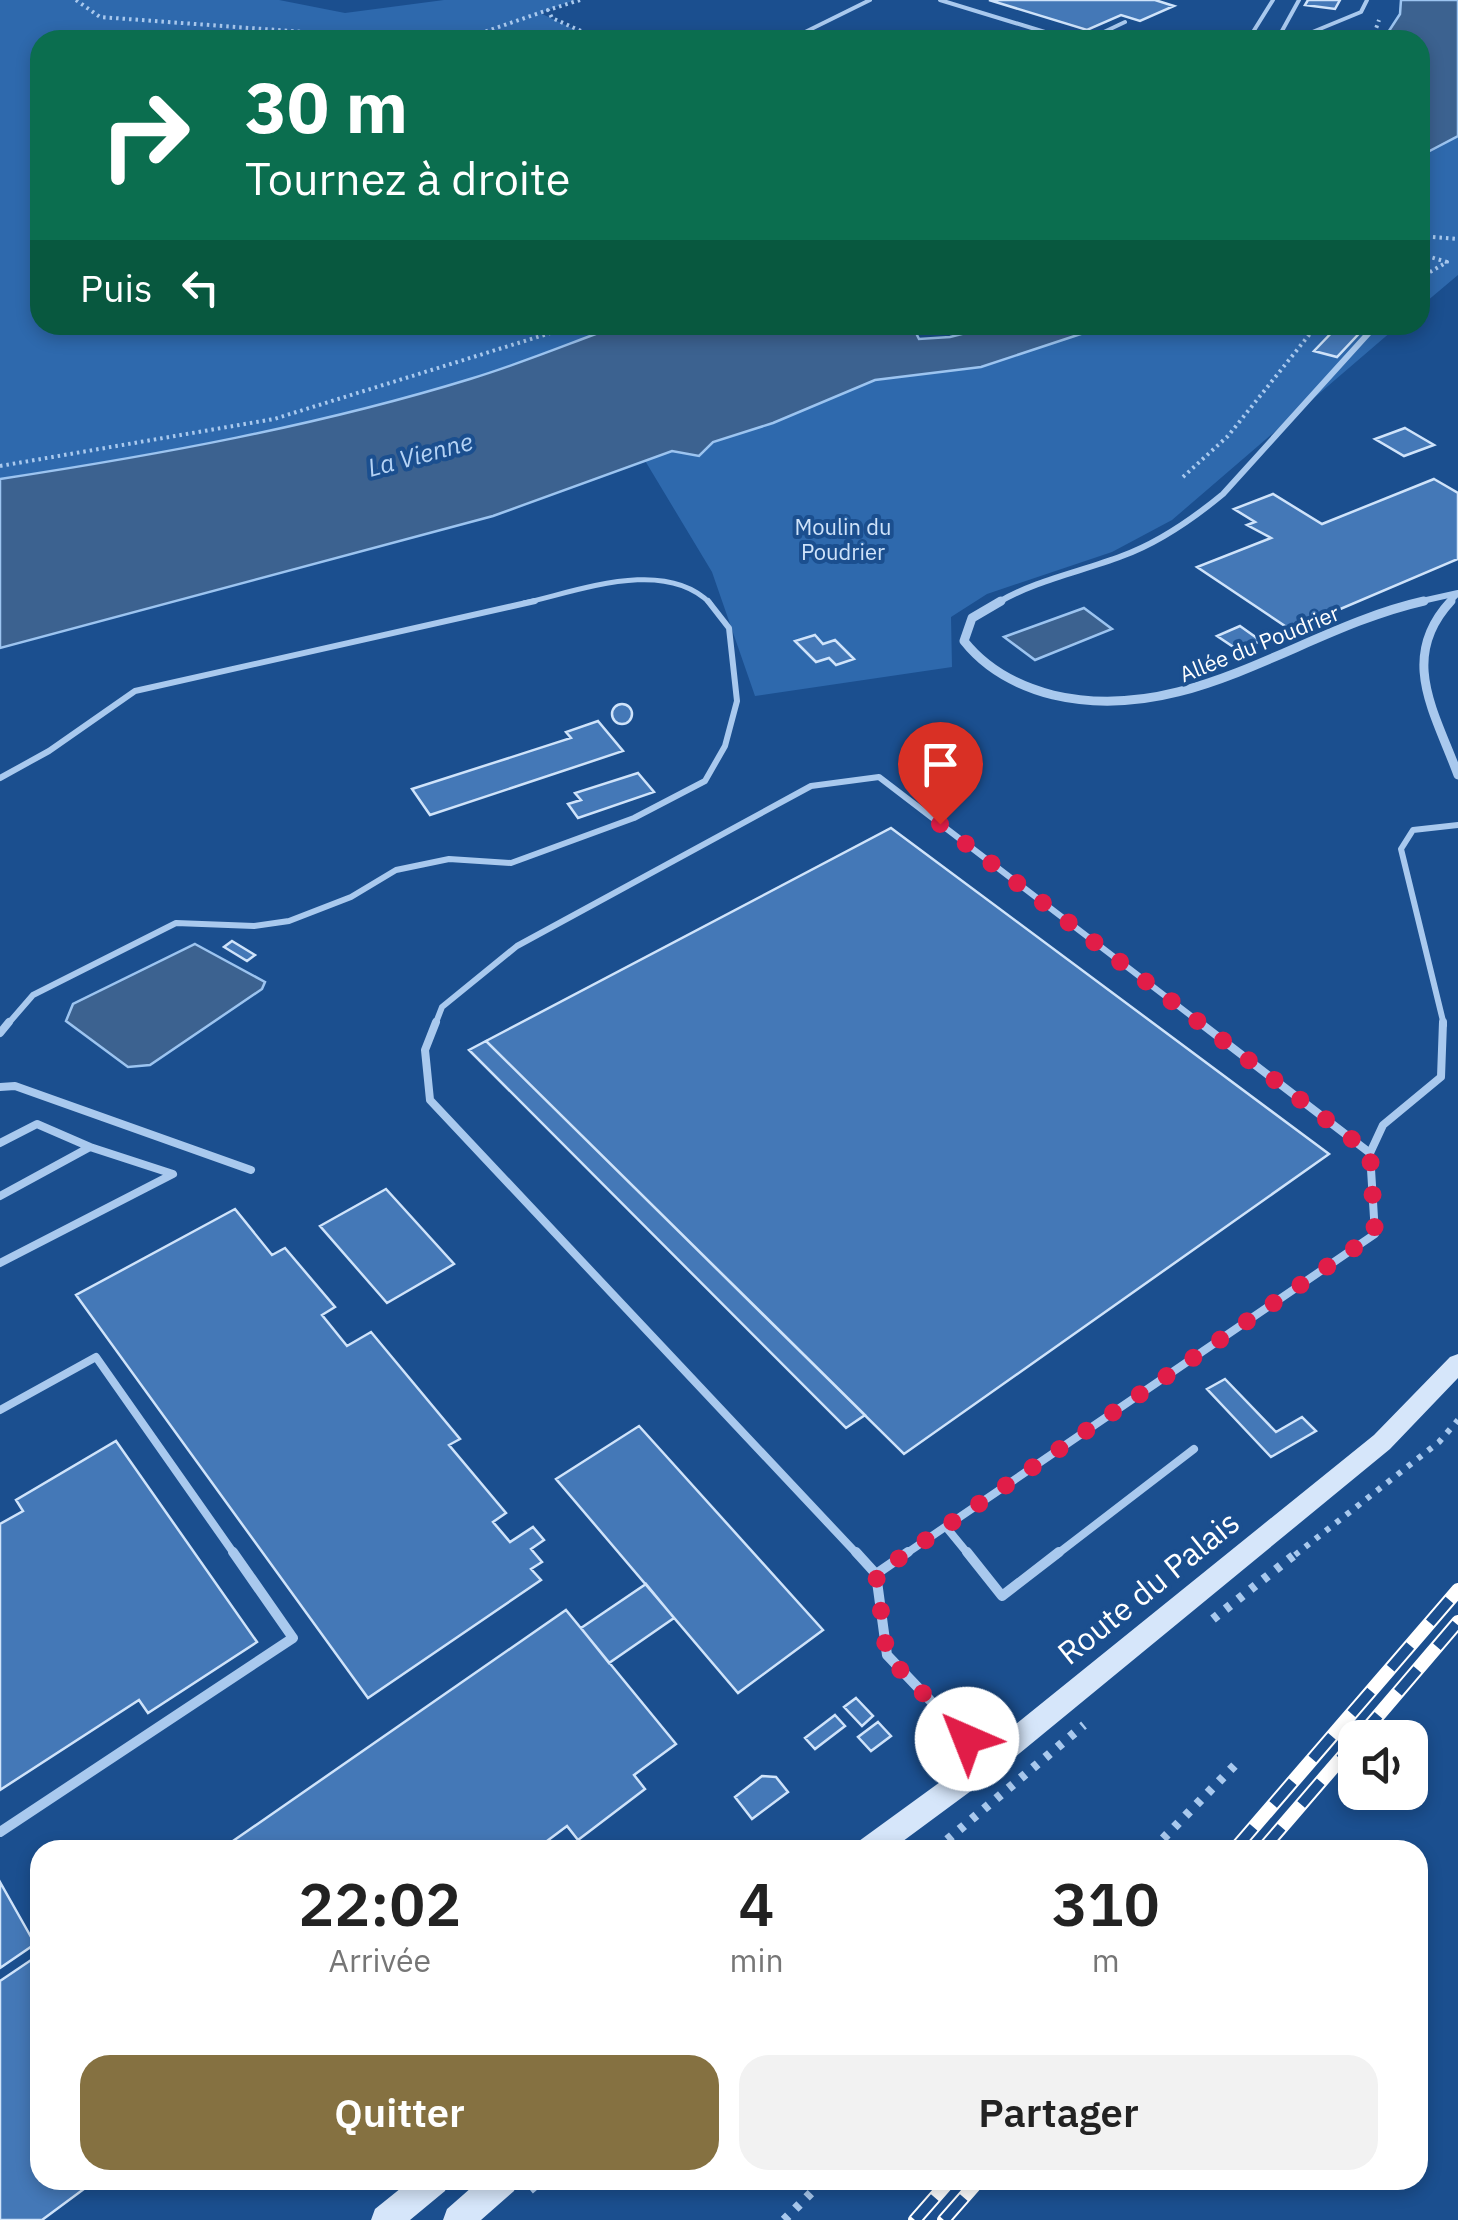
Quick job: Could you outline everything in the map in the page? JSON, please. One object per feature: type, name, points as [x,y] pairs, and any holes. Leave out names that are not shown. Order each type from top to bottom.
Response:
[{"type":"main road","name":"Route du Palais","points":[[883,1840],[989,1762],[1382,1442],[1458,1363]]},
{"type":"main road","points":[[386,2220],[422,2190]]},
{"type":"main road","points":[[458,2220],[492,2190]]},
{"type":"street","name":"Allée du Poudrier","points":[[1367,335],[1223,494],[1196,516],[1126,555],[1022,588],[972,618],[964,641],[975,658],[1010,681],[1058,698],[1104,706],[1168,698],[1381,612],[1458,593]]},
{"type":"street","points":[[1458,593],[1430,623],[1421,672],[1458,775]]},
{"type":"lane","points":[[808,30],[870,0]]},
{"type":"lane","points":[[940,0],[1038,30]]},
{"type":"lane","points":[[1254,30],[1273,0]]},
{"type":"lane","points":[[1282,30],[1299,0]]},
{"type":"lane","points":[[1318,30],[1362,12],[1367,0]]},
{"type":"lane","points":[[1108,30],[1125,22]]},
{"type":"lane","points":[[0,778],[49,752],[134,691],[623,581],[666,582],[690,590],[707,600],[729,628],[737,701],[725,746],[705,780],[634,818],[512,863],[449,859],[396,870],[350,897],[289,921],[254,926],[176,923],[33,995],[0,1033]]},
{"type":"lane","points":[[989,1762],[887,1656],[876,1574],[430,1100],[425,1050],[442,1007],[517,946],[811,786],[879,777],[1370,1153]]},
{"type":"lane","points":[[1442,968],[1401,850],[1413,830],[1458,825]]},
{"type":"lane","points":[[876,1574],[1375,1234],[1370,1153],[1377,1127],[1440,1077],[1452,1051],[1454,1019]]},
{"type":"lane","points":[[0,1087],[15,1086],[251,1170]]},
{"type":"lane","points":[[0,1143],[37,1124],[90,1147],[173,1174],[0,1263]]},
{"type":"lane","points":[[0,1196],[90,1147]]},
{"type":"lane","points":[[0,1410],[96,1357],[293,1638],[0,1832]]},
{"type":"lane","points":[[946,1527],[1002,1596],[1194,1449]]},
{"type":"path","points":[[76,0],[100,16],[283,30]]},
{"type":"path","points":[[490,30],[580,0]]},
{"type":"path","points":[[548,10],[552,18],[579,30]]},
{"type":"path","points":[[1430,237],[1458,239]]},
{"type":"path","points":[[1430,257],[1446,262],[1430,272]]},
{"type":"path","points":[[0,466],[125,448],[274,418],[544,335]]},
{"type":"path","points":[[1183,477],[1228,436],[1310,335]]},
{"type":"path","points":[[1205,1626],[1439,1442],[1458,1420]]},
{"type":"path","points":[[947,1840],[1099,1712]]},
{"type":"path","points":[[1162,1840],[1236,1764]]},
{"type":"path","points":[[784,2220],[814,2190]]},
{"type":"green space","points":[[0,0],[279,0],[345,13],[444,0],[575,0],[540,13],[576,30],[30,30],[30,335],[593,335],[489,373],[354,411],[177,449],[0,479]]},
{"type":"green space","points":[[1458,136],[1458,275],[1430,299],[1430,151]]},
{"type":"green space","name":"Moulin du Poudrier","points":[[1078,335],[1387,335],[1172,520],[1112,552],[987,594],[951,617],[952,667],[755,696],[712,572],[644,459],[672,451],[699,456],[712,442],[773,423],[875,380],[981,367]]},
{"type":"water","points":[[1401,0],[1458,0],[1458,136],[1430,151],[1430,30],[1390,30],[1400,14]]},
{"type":"water","name":"La Vienne","points":[[593,335],[917,335],[919,339],[958,335],[1078,335],[981,367],[875,380],[773,423],[713,442],[699,456],[672,451],[493,516],[0,648],[0,479],[295,425],[489,373]]},
{"type":"water","points":[[1084,608],[1112,629],[1035,660],[1004,637]]},
{"type":"water","points":[[195,944],[265,982],[262,989],[150,1065],[128,1067],[66,1021],[73,1004]]},
{"type":"building","points":[[989,0],[1155,0],[1174,6],[1140,21],[1121,15],[1087,30]]},
{"type":"building","points":[[1308,0],[1340,0],[1335,9],[1305,5]]},
{"type":"building","points":[[1329,335],[1358,335],[1337,357],[1314,351]]},
{"type":"building","points":[[1405,428],[1434,445],[1404,456],[1375,439]]},
{"type":"building","points":[[1434,479],[1458,493],[1458,559],[1291,630],[1197,567],[1271,538],[1247,525],[1255,522],[1234,509],[1273,494],[1322,524]]},
{"type":"building","points":[[1240,626],[1261,641],[1238,650],[1217,636]]},
{"type":"building","points":[[815,635],[823,644],[835,640],[854,659],[836,665],[829,658],[816,662],[795,641]]},
{"type":"building","points":[[622,704],[632,714],[622,724],[612,714]]},
{"type":"building","points":[[598,721],[623,751],[430,815],[412,789],[571,738],[566,732]]},
{"type":"building","points":[[638,773],[654,792],[578,818],[568,804],[581,800],[575,793]]},
{"type":"building","points":[[891,828],[1329,1154],[904,1454],[486,1041]]},
{"type":"building","points":[[232,941],[255,955],[247,961],[224,947]]},
{"type":"building","points":[[486,1041],[865,1415],[846,1428],[469,1050]]},
{"type":"building","points":[[386,1189],[454,1264],[387,1303],[320,1226]]},
{"type":"building","points":[[235,1209],[272,1255],[285,1248],[335,1307],[322,1315],[347,1346],[371,1332],[460,1439],[449,1445],[506,1513],[493,1522],[510,1542],[533,1527],[544,1540],[531,1549],[542,1562],[531,1569],[541,1580],[368,1698],[76,1295]]},
{"type":"building","points":[[1225,1379],[1276,1432],[1302,1417],[1316,1431],[1271,1457],[1207,1389]]},
{"type":"building","points":[[639,1426],[823,1630],[738,1693],[556,1479]]},
{"type":"building","points":[[116,1441],[257,1642],[148,1713],[139,1700],[0,1790],[0,1524],[23,1511],[16,1500]]},
{"type":"building","points":[[646,1584],[674,1618],[609,1663],[581,1628]]},
{"type":"building","points":[[566,1610],[676,1744],[634,1775],[645,1789],[578,1840],[567,1826],[548,1840],[234,1840]]},
{"type":"building","points":[[856,1698],[873,1716],[862,1726],[844,1707]]},
{"type":"building","points":[[835,1715],[845,1726],[815,1749],[805,1738]]},
{"type":"building","points":[[878,1722],[891,1736],[871,1751],[858,1737]]},
{"type":"building","points":[[762,1776],[776,1777],[788,1792],[752,1819],[735,1797]]},
{"type":"building","points":[[0,1882],[30,1935],[30,1947],[0,1968]]},
{"type":"building","points":[[30,1961],[30,2190],[82,2190],[42,2220],[0,2220],[0,1981]]},
{"type":"railway","points":[[1243,1840],[1458,1590]]},
{"type":"railway","points":[[1374,1720],[1458,1622]]},
{"type":"railway","points":[[1271,1840],[1338,1762]]},
{"type":"railway","points":[[915,2220],[941,2190]]},
{"type":"railway","points":[[944,2220],[970,2190]]},
{"type":"route","points":[[940,824],[1370,1153],[1375,1234],[876,1574],[887,1656],[967,1739]]}]
